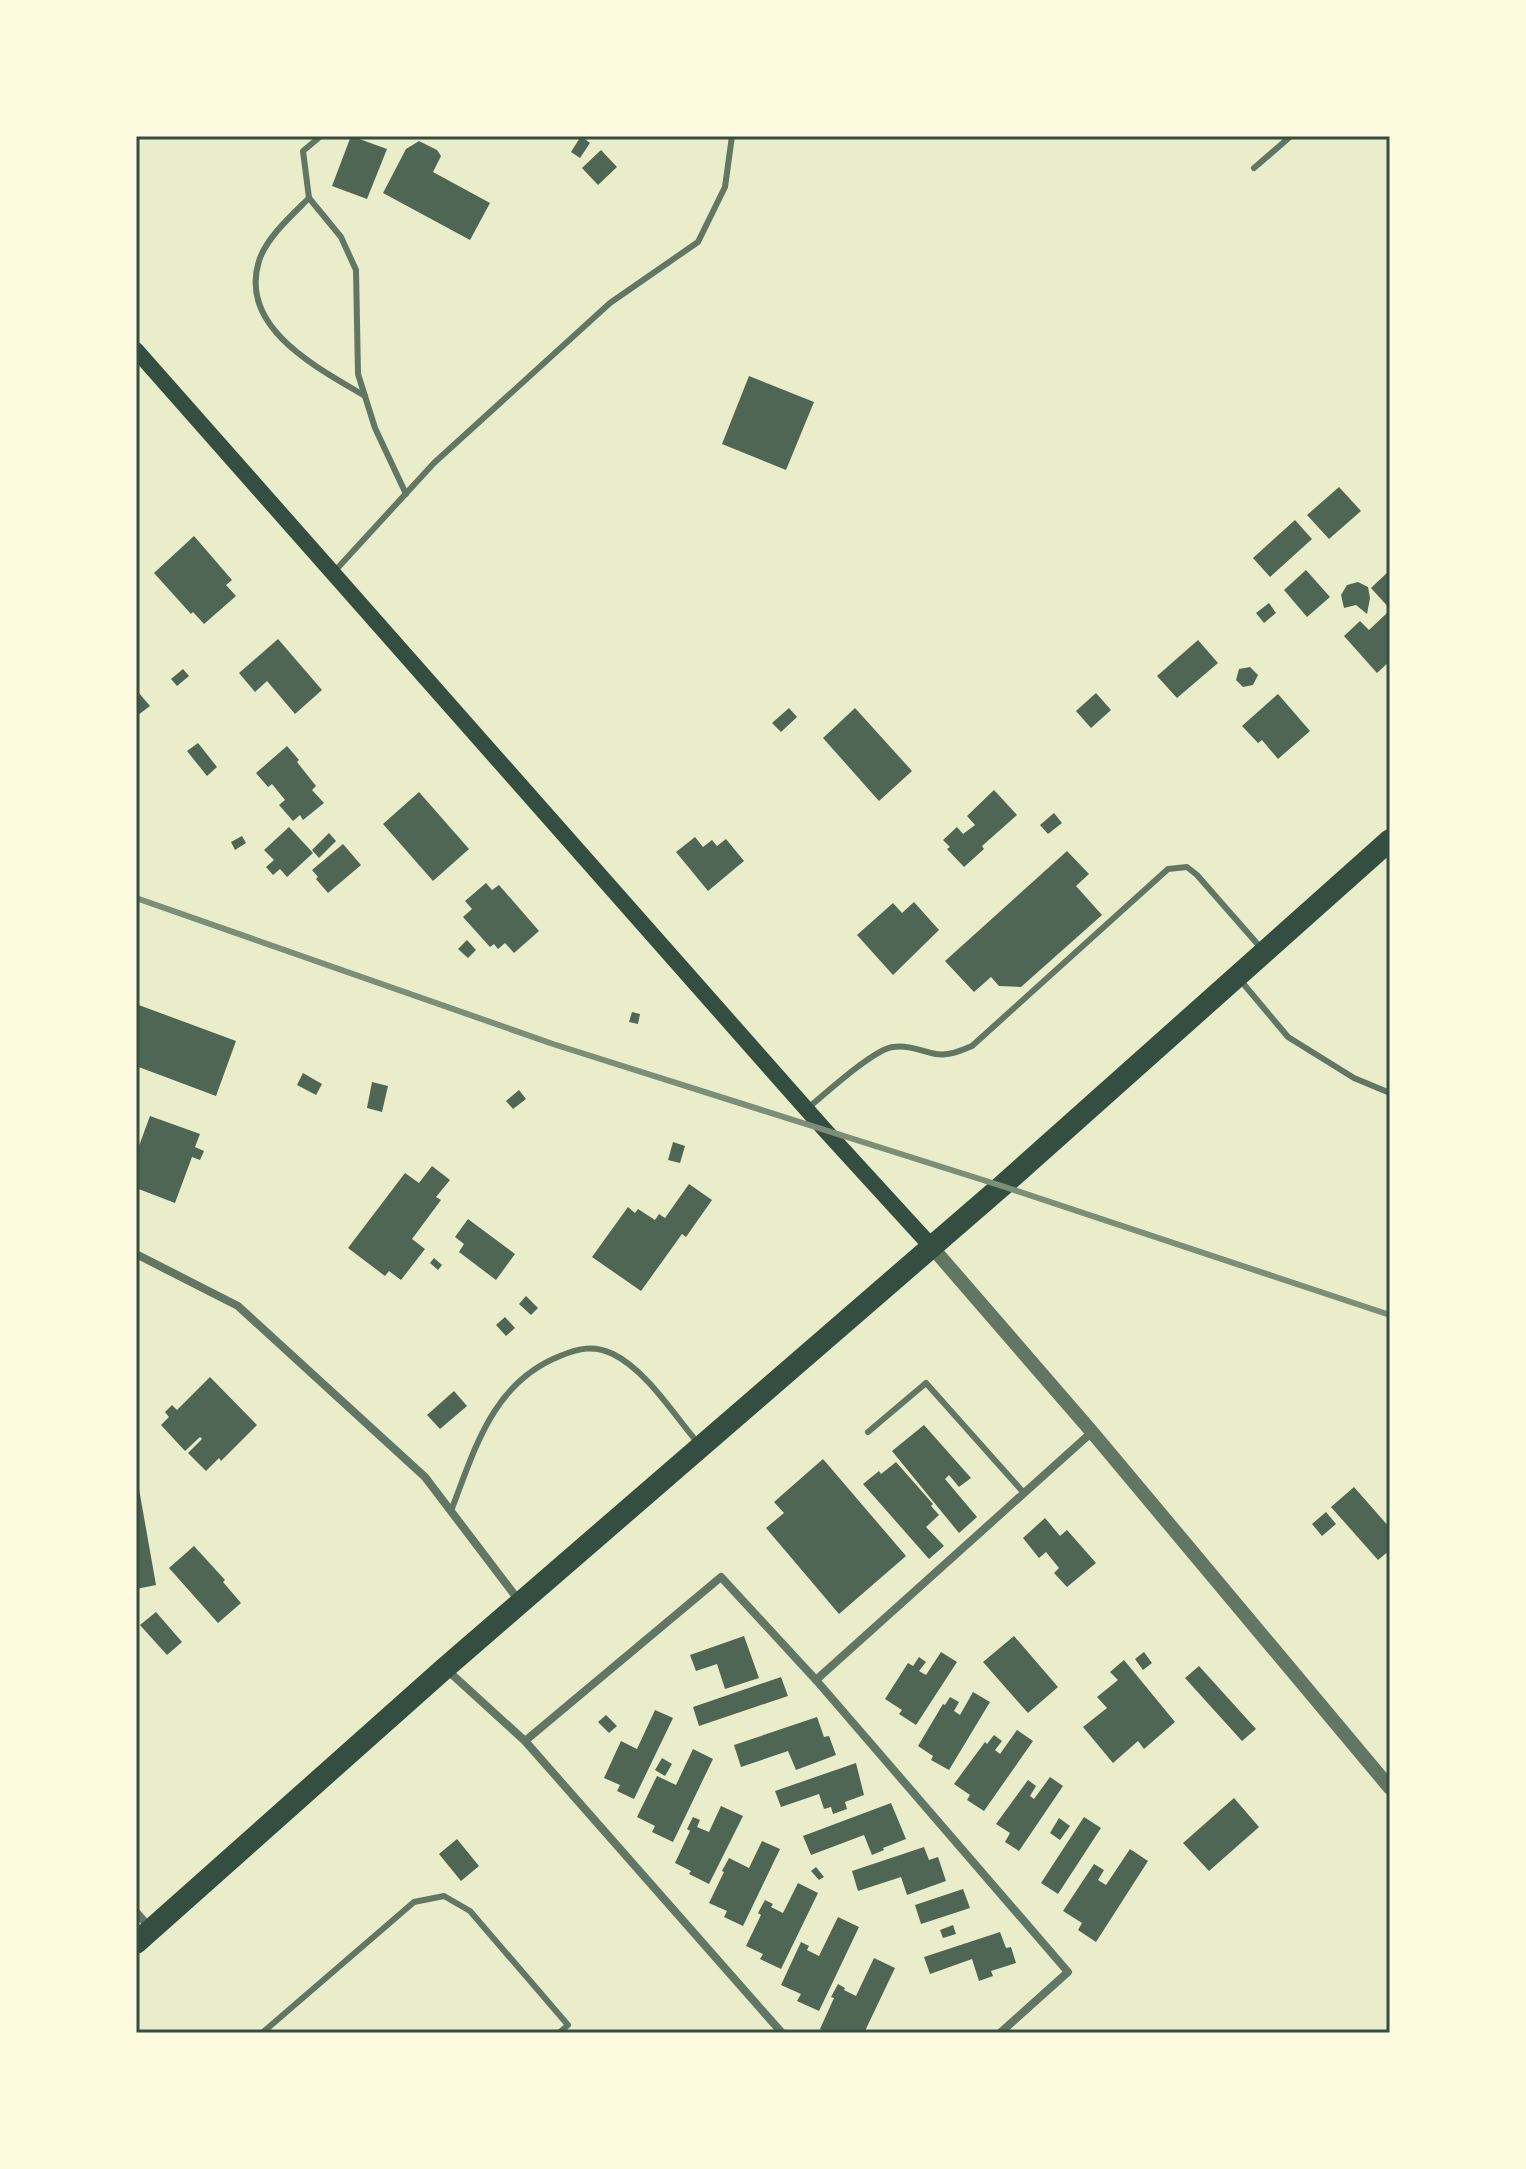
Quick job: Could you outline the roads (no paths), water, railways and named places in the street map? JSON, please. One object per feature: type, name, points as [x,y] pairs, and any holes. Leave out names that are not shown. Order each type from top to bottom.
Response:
[{"type":"highway","points":[[144,1936],[445,1668],[1002,1186],[1390,840]]},
{"type":"main road","points":[[136,350],[931,1246]]},
{"type":"street","points":[[931,1246],[1092,1432],[1390,1788]]},
{"type":"street","points":[[136,1254],[238,1306],[425,1477],[520,1603]]},
{"type":"street","points":[[816,1680],[1092,1432]]},
{"type":"street","points":[[525,1741],[721,1577],[816,1680],[1068,1972],[1000,2033]]},
{"type":"street","points":[[445,1668],[525,1741],[782,2033]]},
{"type":"street","points":[[136,1912],[144,1936]]},
{"type":"lane","points":[[321,136],[303,151],[309,198],[341,237],[356,270],[358,374],[375,428],[406,494]]},
{"type":"lane","points":[[333,573],[434,463],[610,303],[698,242],[725,187],[732,136]]},
{"type":"lane","points":[[1254,168],[1291,136]]},
{"type":"lane","points":[[309,198],[277,230],[259,260],[255,296],[276,333],[305,359],[366,397]]},
{"type":"lane","points":[[807,1109],[876,1054],[890,1047],[917,1047],[936,1054],[954,1053],[972,1046],[1168,869],[1187,867],[1197,875],[1263,951]]},
{"type":"lane","points":[[1236,975],[1288,1037],[1354,1078],[1390,1093]]},
{"type":"lane","points":[[451,1511],[482,1432],[505,1394],[541,1363],[574,1350],[594,1347],[615,1355],[641,1374],[701,1446]]},
{"type":"lane","points":[[868,1432],[926,1383],[1024,1493]]},
{"type":"lane","points":[[262,2033],[414,1902],[444,1896],[470,1911],[568,2025],[559,2033]]},
{"type":"railway","points":[[136,898],[553,1044],[1002,1186],[1390,1315]]}]
